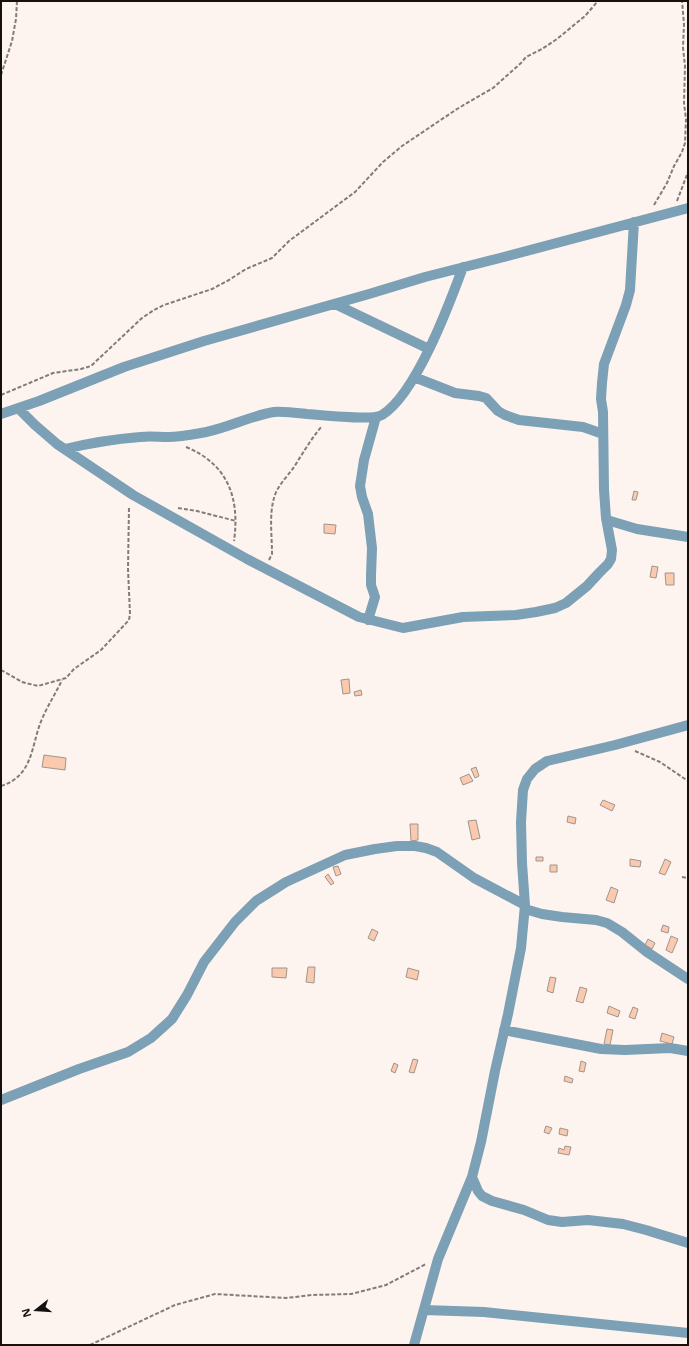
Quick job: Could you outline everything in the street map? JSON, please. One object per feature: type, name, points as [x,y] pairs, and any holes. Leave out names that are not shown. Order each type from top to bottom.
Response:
[{"type":"street","points":[[1,414],[124,367],[204,341],[425,277],[688,208]]},
{"type":"street","points":[[18,408],[35,425],[66,449],[130,492],[233,551],[359,618],[403,628],[463,617],[536,612],[555,608],[566,603],[587,586],[611,559],[612,550],[605,495],[603,412],[601,399],[604,364],[630,290],[634,222]]},
{"type":"street","points":[[66,449],[107,441],[141,437],[187,436],[213,432],[275,412],[329,416],[381,416],[404,394],[414,377],[429,349],[463,267]]},
{"type":"street","points":[[335,304],[429,349]]},
{"type":"street","points":[[414,377],[455,393],[486,398],[505,415],[519,420],[583,427],[603,434]]},
{"type":"street","points":[[368,620],[374,597],[371,580],[372,548],[368,514],[360,486],[364,460],[376,417]]},
{"type":"street","points":[[607,520],[637,529],[688,537]]},
{"type":"street","points":[[414,1345],[438,1258],[472,1177],[481,1142],[521,948],[525,907],[521,822],[523,790],[526,780],[535,769],[547,761],[616,745],[688,725]]},
{"type":"street","points":[[1,1100],[128,1052],[151,1038],[172,1019],[187,995],[204,962],[235,922],[256,901],[286,882],[345,855],[375,849],[398,846],[415,846],[437,852],[474,878],[525,907],[542,914],[596,920],[607,923],[688,979]]},
{"type":"street","points":[[504,1030],[601,1049],[625,1050],[670,1048],[688,1051]]},
{"type":"street","points":[[472,1177],[478,1191],[482,1196],[492,1201],[524,1210],[548,1220],[562,1222],[588,1220],[623,1224],[688,1243]]},
{"type":"street","points":[[424,1310],[484,1312],[688,1333]]},
{"type":"path","points":[[1,75],[12,41],[16,19],[16,1]]},
{"type":"path","points":[[1,395],[53,373],[81,370],[92,366],[142,318],[154,310],[212,288],[229,280],[246,269],[272,258],[290,241],[355,192],[383,162],[402,146],[457,109],[493,88],[521,64],[526,57],[542,49],[585,16],[598,1]]},
{"type":"path","points":[[647,219],[667,183],[685,143],[685,66],[682,1]]},
{"type":"path","points":[[673,212],[688,172]]},
{"type":"path","points":[[266,568],[272,554],[272,512],[274,497],[280,484],[329,416]]},
{"type":"path","points":[[181,445],[207,459],[229,485],[234,498],[236,521],[233,551]]},
{"type":"path","points":[[1,670],[22,682],[38,686],[62,680],[68,677],[74,669],[101,650],[129,620],[128,542],[130,492]]},
{"type":"path","points":[[159,509],[180,508],[236,521]]},
{"type":"path","points":[[1,786],[14,781],[27,766],[42,719],[62,680]]},
{"type":"path","points":[[634,751],[660,762],[688,781]]},
{"type":"path","points":[[682,876],[688,878]]},
{"type":"path","points":[[90,1345],[175,1305],[215,1294],[286,1298],[351,1294],[386,1285],[438,1258]]},
{"type":"building","points":[[634,491],[638,492],[636,500],[632,500]]},
{"type":"building","points":[[324,524],[336,525],[335,534],[324,533]]},
{"type":"building","points":[[652,566],[658,567],[656,578],[650,577]]},
{"type":"building","points":[[665,573],[674,573],[674,585],[666,585]]},
{"type":"building","points":[[349,679],[350,693],[343,694],[341,680]]},
{"type":"building","points":[[361,690],[362,695],[355,696],[354,692]]},
{"type":"building","points":[[44,755],[66,758],[65,770],[42,767]]},
{"type":"building","points":[[476,767],[479,776],[475,778],[471,769]]},
{"type":"building","points":[[469,774],[473,781],[463,785],[460,778]]},
{"type":"building","points":[[603,800],[615,805],[612,811],[600,805]]},
{"type":"building","points":[[568,816],[576,818],[575,824],[567,822]]},
{"type":"building","points":[[476,820],[480,838],[472,840],[468,821]]},
{"type":"building","points":[[410,824],[418,824],[418,840],[411,841]]},
{"type":"building","points":[[536,857],[543,857],[543,861],[536,861]]},
{"type":"building","points":[[630,859],[641,861],[640,867],[630,866]]},
{"type":"building","points":[[665,859],[671,862],[665,875],[659,873]]},
{"type":"building","points":[[550,865],[557,865],[557,872],[550,872]]},
{"type":"building","points":[[338,866],[341,874],[336,876],[333,867]]},
{"type":"building","points":[[328,874],[334,883],[331,885],[325,877]]},
{"type":"building","points":[[611,887],[618,890],[614,903],[606,900]]},
{"type":"building","points":[[663,925],[669,927],[668,933],[661,931]]},
{"type":"building","points":[[372,929],[378,932],[374,941],[368,938]]},
{"type":"building","points":[[671,936],[678,939],[672,953],[666,950]]},
{"type":"building","points":[[648,939],[655,943],[652,949],[645,945]]},
{"type":"building","points":[[308,967],[315,967],[314,983],[306,982]]},
{"type":"building","points":[[272,968],[287,968],[286,978],[272,977]]},
{"type":"building","points":[[408,968],[419,971],[417,980],[406,977]]},
{"type":"building","points":[[550,977],[556,978],[553,993],[547,991]]},
{"type":"building","points":[[580,987],[587,989],[583,1003],[576,1001]]},
{"type":"building","points":[[609,1006],[620,1011],[618,1017],[607,1013]]},
{"type":"building","points":[[633,1007],[638,1009],[635,1019],[629,1017]]},
{"type":"building","points":[[607,1029],[613,1030],[610,1045],[604,1044]]},
{"type":"building","points":[[662,1033],[674,1037],[672,1044],[660,1041]]},
{"type":"building","points":[[413,1059],[418,1060],[414,1073],[409,1072]]},
{"type":"building","points":[[581,1061],[586,1063],[584,1072],[579,1071]]},
{"type":"building","points":[[394,1063],[398,1065],[395,1073],[391,1071]]},
{"type":"building","points":[[565,1076],[573,1079],[572,1083],[564,1081]]},
{"type":"building","points":[[546,1126],[552,1128],[549,1134],[544,1132]]},
{"type":"building","points":[[560,1128],[568,1130],[567,1136],[559,1134]]},
{"type":"building","points":[[565,1146],[571,1147],[569,1155],[558,1153],[559,1148],[564,1150]]}]
